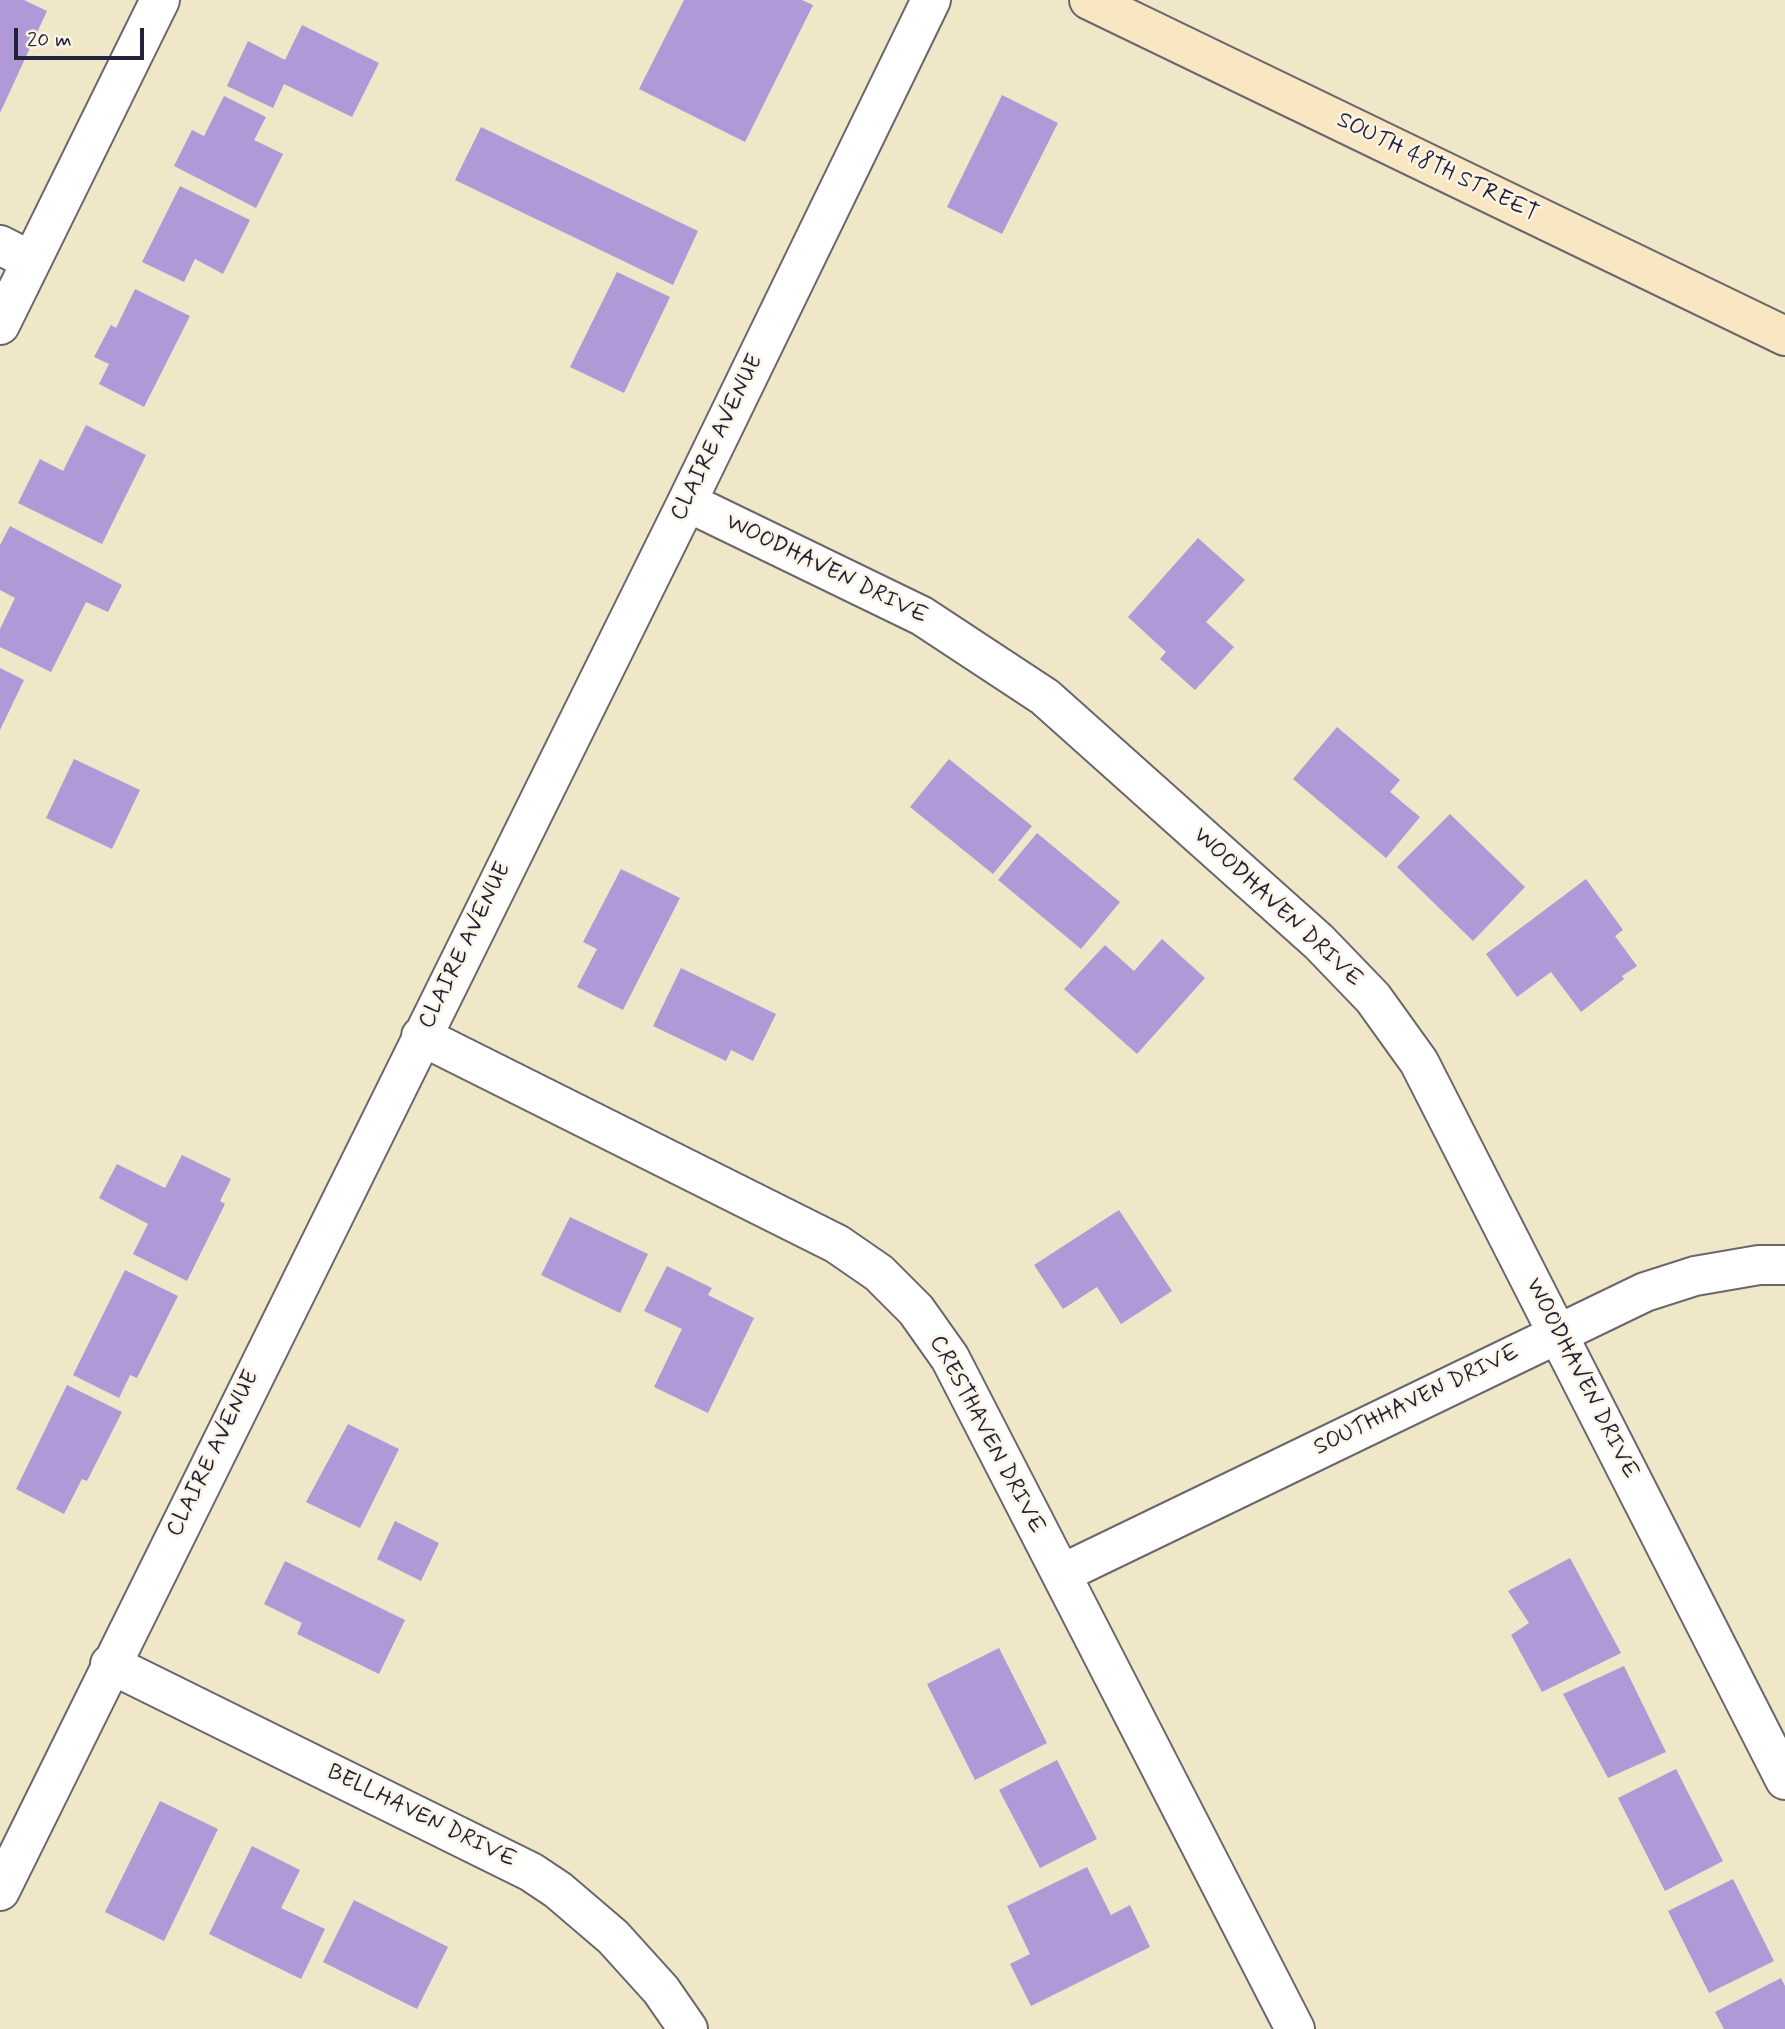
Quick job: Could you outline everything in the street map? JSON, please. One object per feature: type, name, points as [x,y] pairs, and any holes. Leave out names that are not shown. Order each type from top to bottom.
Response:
[{"type":"main road","name":"SOUTH 48TH STREET","points":[[1089,0],[1785,337]]},
{"type":"street","points":[[0,325],[16,253],[160,0]]},
{"type":"street","name":"CLAIRE AVENUE","points":[[0,1891],[687,502],[930,0]]},
{"type":"street","name":"WOODHAVEN DRIVE","points":[[687,502],[922,615],[1045,697],[1319,942],[1373,998],[1419,1062],[1785,1780]]},
{"type":"street","name":"CRESTHAVEN DRIVE","points":[[421,1036],[837,1244],[879,1273],[916,1310],[950,1358],[1294,2029]]},
{"type":"street","name":"SOUTHHAVEN DRIVE","points":[[1061,1574],[1645,1292],[1695,1276],[1759,1265],[1785,1265]]},
{"type":"street","name":"BELLHAVEN DRIVE","points":[[110,1664],[531,1872],[558,1890],[613,1937],[661,1990],[688,2029]]},
{"type":"building","points":[[0,0],[24,0],[47,11],[0,113]]},
{"type":"building","points":[[684,0],[802,0],[813,5],[745,142],[639,89]]},
{"type":"building","points":[[302,25],[379,63],[352,117],[284,84],[273,108],[227,86],[248,41],[285,60]]},
{"type":"building","points":[[1002,95],[1058,123],[1002,234],[947,207]]},
{"type":"building","points":[[224,96],[266,117],[254,140],[283,154],[256,208],[174,166],[192,130],[204,136]]},
{"type":"building","points":[[481,127],[698,231],[673,285],[455,180]]},
{"type":"building","points":[[180,186],[250,220],[223,274],[195,259],[184,282],[142,262]]},
{"type":"building","points":[[617,272],[670,297],[624,393],[570,367]]},
{"type":"building","points":[[135,289],[190,316],[144,407],[99,384],[109,364],[94,357],[111,325],[116,328]]},
{"type":"building","points":[[86,425],[146,455],[102,544],[18,503],[40,459],[63,471]]},
{"type":"building","points":[[10,526],[122,585],[108,612],[86,602],[51,672],[0,647],[0,629],[15,598],[0,590],[0,545]]},
{"type":"building","points":[[1198,538],[1245,580],[1206,622],[1234,647],[1195,690],[1160,659],[1166,652],[1128,617]]},
{"type":"building","points":[[0,668],[24,680],[0,730]]},
{"type":"building","points":[[1337,727],[1400,780],[1390,792],[1420,817],[1386,858],[1293,779]]},
{"type":"building","points":[[74,759],[140,790],[112,849],[46,818]]},
{"type":"building","points":[[949,759],[1032,826],[993,874],[910,807]]},
{"type":"building","points":[[1450,814],[1525,887],[1473,941],[1397,867]]},
{"type":"building","points":[[1037,833],[1120,902],[1081,949],[998,880]]},
{"type":"building","points":[[621,869],[680,898],[623,1010],[577,987],[597,949],[583,942]]},
{"type":"building","points":[[1586,879],[1623,930],[1615,936],[1637,966],[1581,1012],[1551,972],[1517,997],[1486,954]]},
{"type":"building","points":[[1162,939],[1205,978],[1137,1054],[1064,989],[1105,945],[1134,971]]},
{"type":"building","points":[[681,968],[776,1014],[753,1061],[731,1050],[726,1061],[653,1026]]},
{"type":"building","points":[[182,1155],[231,1179],[220,1201],[225,1204],[187,1281],[133,1254],[148,1224],[99,1198],[117,1164],[165,1188]]},
{"type":"building","points":[[1119,1210],[1172,1291],[1121,1324],[1097,1287],[1063,1309],[1034,1265]]},
{"type":"building","points":[[570,1217],[648,1254],[620,1313],[541,1275]]},
{"type":"building","points":[[667,1266],[712,1288],[708,1295],[754,1318],[708,1413],[654,1387],[682,1329],[644,1311]]},
{"type":"building","points":[[125,1270],[178,1296],[137,1378],[130,1375],[119,1398],[73,1375]]},
{"type":"building","points":[[67,1385],[122,1412],[87,1481],[82,1479],[64,1514],[16,1489]]},
{"type":"building","points":[[348,1424],[399,1449],[360,1528],[306,1502]]},
{"type":"building","points":[[395,1521],[439,1543],[421,1581],[377,1559]]},
{"type":"building","points":[[1570,1558],[1621,1653],[1542,1692],[1511,1635],[1529,1623],[1508,1591]]},
{"type":"building","points":[[285,1561],[405,1620],[379,1674],[297,1634],[302,1623],[264,1604]]},
{"type":"building","points":[[999,1648],[1047,1743],[975,1780],[927,1684]]},
{"type":"building","points":[[1624,1666],[1666,1752],[1608,1778],[1563,1694]]},
{"type":"building","points":[[1057,1760],[1097,1839],[1040,1868],[999,1790]]},
{"type":"building","points":[[1676,1769],[1723,1861],[1665,1891],[1618,1798]]},
{"type":"building","points":[[160,1801],[218,1829],[164,1941],[105,1912]]},
{"type":"building","points":[[252,1846],[300,1870],[281,1908],[325,1929],[301,1979],[209,1934]]},
{"type":"building","points":[[1087,1867],[1111,1915],[1130,1905],[1150,1947],[1031,2006],[1010,1964],[1030,1954],[1007,1906]]},
{"type":"building","points":[[1733,1879],[1774,1961],[1709,1993],[1668,1911]]},
{"type":"building","points":[[354,1900],[448,1947],[417,2009],[323,1962]]},
{"type":"building","points":[[1781,1978],[1785,1986],[1785,2029],[1724,2029],[1715,2012]]}]
